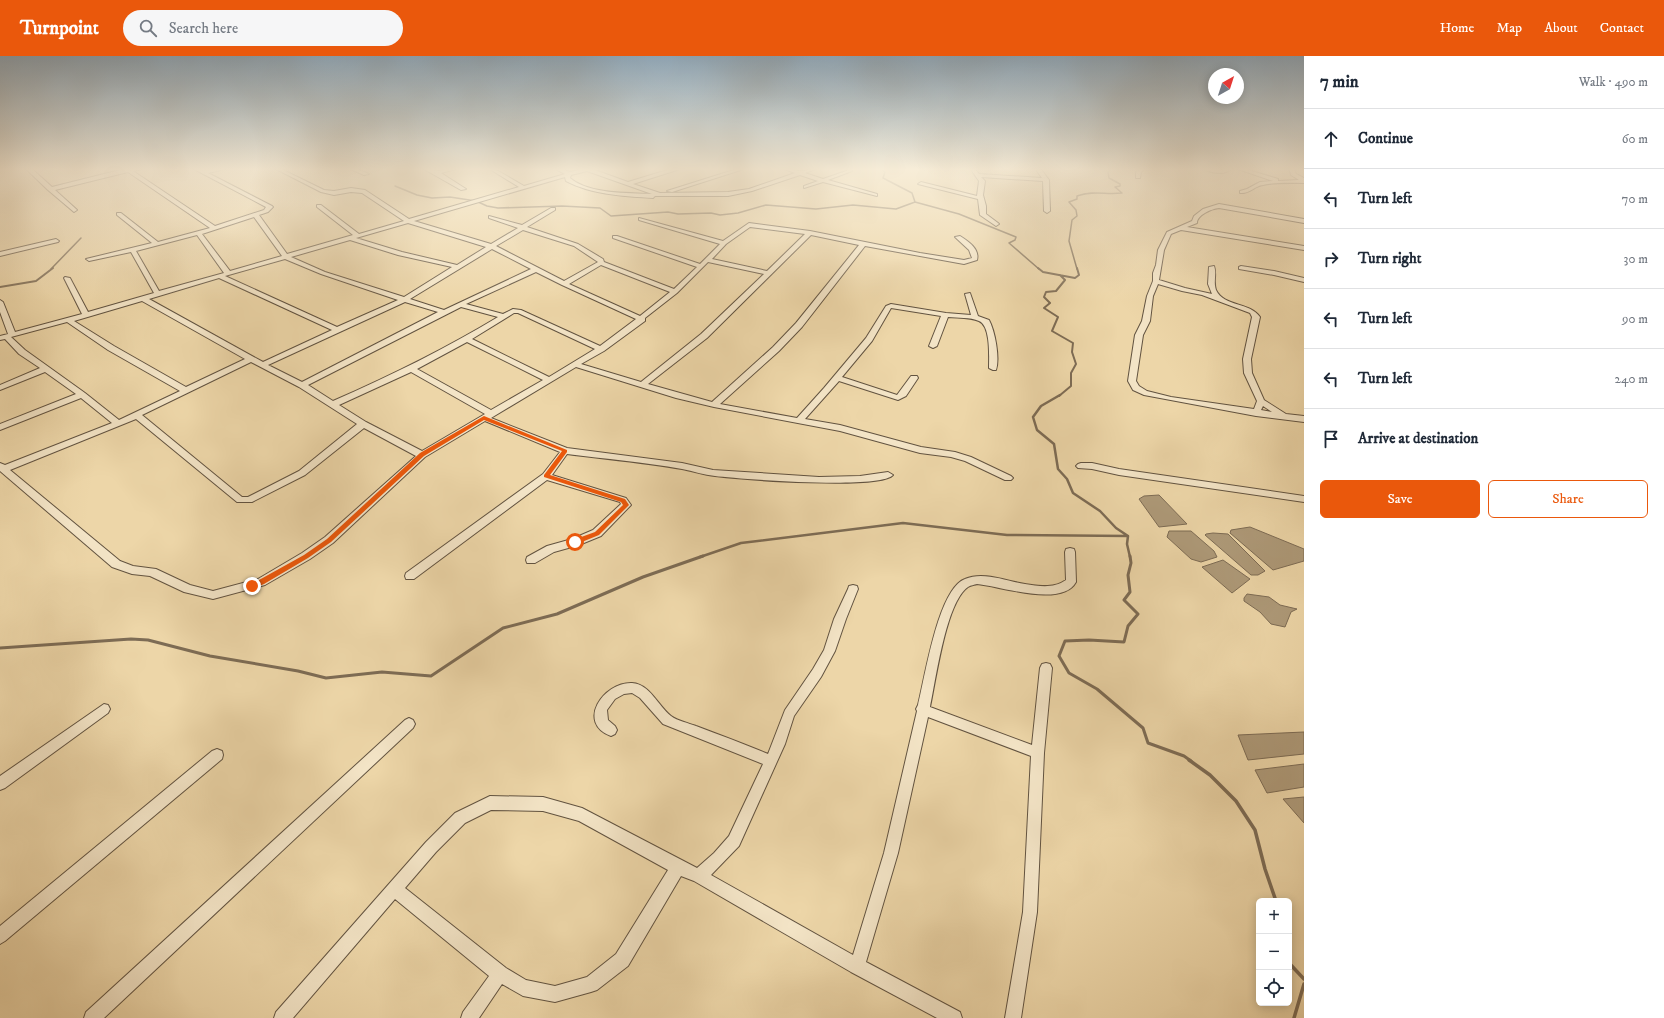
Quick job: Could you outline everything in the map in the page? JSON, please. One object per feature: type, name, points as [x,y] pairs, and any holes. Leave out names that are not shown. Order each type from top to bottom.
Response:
[{"type":"street","points":[[191,213],[212,227]]},
{"type":"street","points":[[89,259],[157,244],[261,213]]},
{"type":"street","points":[[328,213],[358,236]]},
{"type":"street","points":[[396,213],[408,221],[493,247],[535,270],[642,319]]},
{"type":"street","points":[[6,336],[68,320],[436,213]]},
{"type":"street","points":[[262,365],[405,299],[493,247],[547,213]]},
{"type":"street","points":[[983,213],[983,215],[996,224]]},
{"type":"street","points":[[1201,213],[1194,220],[1195,222],[1169,233],[1164,243],[1160,253],[1156,281],[1150,296],[1146,321],[1139,335],[1132,381],[1136,388],[1144,393],[1171,399],[1304,419]]},
{"type":"street","points":[[1258,213],[1304,221]]},
{"type":"street","points":[[119,214],[157,244]]},
{"type":"street","points":[[256,215],[286,257],[323,273],[444,312]]},
{"type":"street","points":[[492,217],[576,245],[597,256],[601,262],[676,292]]},
{"type":"street","points":[[641,219],[724,243]]},
{"type":"street","points":[[1195,222],[1200,230]]},
{"type":"street","points":[[251,359],[185,390],[138,416],[2,468],[116,564],[132,570],[152,572],[188,589],[213,595],[261,582],[306,556],[329,540],[422,455],[601,349],[676,292],[724,243],[751,224],[810,233],[920,255],[964,262],[975,259],[976,256],[974,251],[958,237]]},
{"type":"street","points":[[1180,228],[1200,230],[1304,248]]},
{"type":"street","points":[[198,233],[228,273]]},
{"type":"street","points":[[643,384],[704,336],[810,233]]},
{"type":"street","points":[[615,237],[704,263],[769,273]]},
{"type":"street","points":[[350,238],[400,254],[459,267]]},
{"type":"street","points":[[0,254],[56,241]]},
{"type":"street","points":[[714,405],[776,349],[799,325],[864,244]]},
{"type":"street","points":[[133,250],[158,293]]},
{"type":"street","points":[[564,284],[601,262]]},
{"type":"street","points":[[1212,267],[1212,292],[1218,298],[1229,304]]},
{"type":"street","points":[[1241,268],[1274,273],[1304,280]]},
{"type":"street","points":[[302,384],[444,312],[461,306],[535,270]]},
{"type":"street","points":[[219,276],[337,330]]},
{"type":"street","points":[[66,278],[86,314]]},
{"type":"street","points":[[1156,281],[1184,290],[1204,294],[1249,310],[1256,316],[1247,359],[1248,373],[1261,401],[1285,417]]},
{"type":"street","points":[[968,294],[975,318]]},
{"type":"street","points":[[143,298],[262,365],[302,384],[363,424],[422,455]]},
{"type":"street","points":[[0,302],[6,336],[22,352],[82,395],[118,424]]},
{"type":"street","points":[[461,306],[503,316]]},
{"type":"street","points":[[799,420],[868,339],[888,307],[945,316],[975,318],[986,323],[991,335],[993,368]]},
{"type":"street","points":[[334,404],[411,369],[467,339],[513,311],[519,311],[601,349]]},
{"type":"street","points":[[933,346],[945,316]]},
{"type":"street","points":[[68,320],[111,348],[185,390]]},
{"type":"street","points":[[467,339],[549,380]]},
{"type":"street","points":[[574,364],[714,405],[848,430],[920,450],[952,454],[1008,478]]},
{"type":"street","points":[[0,388],[45,369]]},
{"type":"street","points":[[411,369],[488,416],[565,451],[676,466],[713,473],[770,478],[854,480],[888,475]]},
{"type":"street","points":[[836,378],[898,398],[903,394],[914,378]]},
{"type":"street","points":[[0,427],[82,395]]},
{"type":"street","points":[[1256,412],[1261,401]]},
{"type":"street","points":[[138,416],[240,500],[257,496],[302,473],[363,424]]},
{"type":"street","points":[[410,576],[546,476],[565,451]]},
{"type":"street","points":[[1081,466],[1092,466],[1119,472],[1304,499]]},
{"type":"street","points":[[531,560],[551,549],[575,542],[597,533],[626,505],[623,500],[546,476]]},
{"type":"street","points":[[857,966],[891,853],[944,614],[962,586],[967,582],[983,581],[1025,588],[1055,590],[1065,588],[1070,582],[1070,552]]},
{"type":"street","points":[[699,876],[719,858],[734,841],[771,761],[790,714],[817,673],[829,651],[840,619],[853,589]]},
{"type":"street","points":[[1013,1018],[1030,912],[1038,753],[1046,668]]},
{"type":"street","points":[[611,730],[602,723],[601,709],[611,695],[622,689],[633,688],[644,694],[667,720],[771,761]]},
{"type":"street","points":[[0,784],[104,709]]},
{"type":"street","points":[[922,709],[1038,753]]},
{"type":"street","points":[[92,1018],[409,724]]},
{"type":"street","points":[[0,936],[217,755]]},
{"type":"street","points":[[282,1018],[431,847],[460,818],[490,803],[543,804],[582,815],[678,867],[699,876],[857,966],[954,1018]]},
{"type":"street","points":[[395,890],[500,974],[523,988],[555,994],[591,984],[622,960],[678,867]]},
{"type":"street","points":[[469,1018],[500,974]]},
{"type":"shaded area","points":[[1159,495],[1187,524],[1159,527],[1139,499],[1144,496]]},
{"type":"shaded area","points":[[1250,527],[1304,549],[1304,561],[1273,570],[1230,533],[1231,530]]},
{"type":"shaded area","points":[[1169,531],[1191,531],[1214,551],[1217,557],[1201,562],[1191,559],[1167,537]]},
{"type":"shaded area","points":[[1213,533],[1228,534],[1265,571],[1258,575],[1251,575],[1205,535]]},
{"type":"shaded area","points":[[1223,560],[1250,579],[1232,593],[1202,567]]},
{"type":"shaded area","points":[[1247,594],[1269,597],[1280,605],[1297,609],[1291,612],[1285,627],[1271,624],[1260,612],[1244,601]]},
{"type":"shaded area","points":[[1304,732],[1304,754],[1248,760],[1238,735]]},
{"type":"shaded area","points":[[1304,764],[1304,787],[1267,793],[1255,770]]},
{"type":"shaded area","points":[[1304,797],[1304,823],[1283,799]]},
{"type":"waterway","points":[[607,213],[611,216],[655,213]]},
{"type":"waterway","points":[[672,213],[711,213],[720,215],[738,213]]},
{"type":"waterway","points":[[955,213],[1016,237],[1015,240],[1009,243],[1039,269]]},
{"type":"waterway","points":[[1076,213],[1077,216],[1072,220],[1069,241],[1077,269]]},
{"type":"waterway","points":[[51,269],[81,238]]},
{"type":"waterway","points":[[0,287],[36,281],[53,268]]},
{"type":"waterway","points":[[1038,268],[1043,272],[1060,275]]},
{"type":"waterway","points":[[1060,275],[1075,278],[1079,275],[1077,268]]},
{"type":"waterway","points":[[1059,396],[1071,386],[1071,373],[1076,364],[1072,352],[1073,343],[1052,331],[1058,317],[1044,308],[1050,303],[1044,297],[1046,292],[1056,291],[1065,280],[1060,275]]},
{"type":"waterway","points":[[1060,395],[1041,406],[1033,417],[1037,430],[1054,444],[1058,469],[1067,479],[1073,493],[1100,511],[1116,528],[1128,536]]},
{"type":"waterway","points":[[700,557],[741,543],[903,523],[1007,535],[1128,536]]},
{"type":"waterway","points":[[1128,536],[1127,544],[1130,557]]},
{"type":"waterway","points":[[0,648],[131,639],[148,640],[210,656],[298,671],[326,678],[382,672],[431,676],[503,628],[557,614],[643,577],[703,556]]},
{"type":"waterway","points":[[1130,556],[1131,563],[1128,575],[1130,592],[1124,600],[1138,614],[1128,626],[1124,642],[1089,640],[1065,641],[1059,656],[1069,673],[1097,689],[1143,728],[1148,743],[1184,756],[1191,761]]},
{"type":"waterway","points":[[1189,760],[1210,775],[1236,801],[1255,830],[1265,869],[1275,898]]},
{"type":"waterway","points":[[1292,966],[1304,979]]},
{"type":"waterway","points":[[1294,1018],[1304,984]]},
{"type":"route","points":[[252,586],[306,556],[329,540],[422,455],[484,418],[565,451],[546,476],[623,500],[626,505],[597,533],[575,542]]}]
